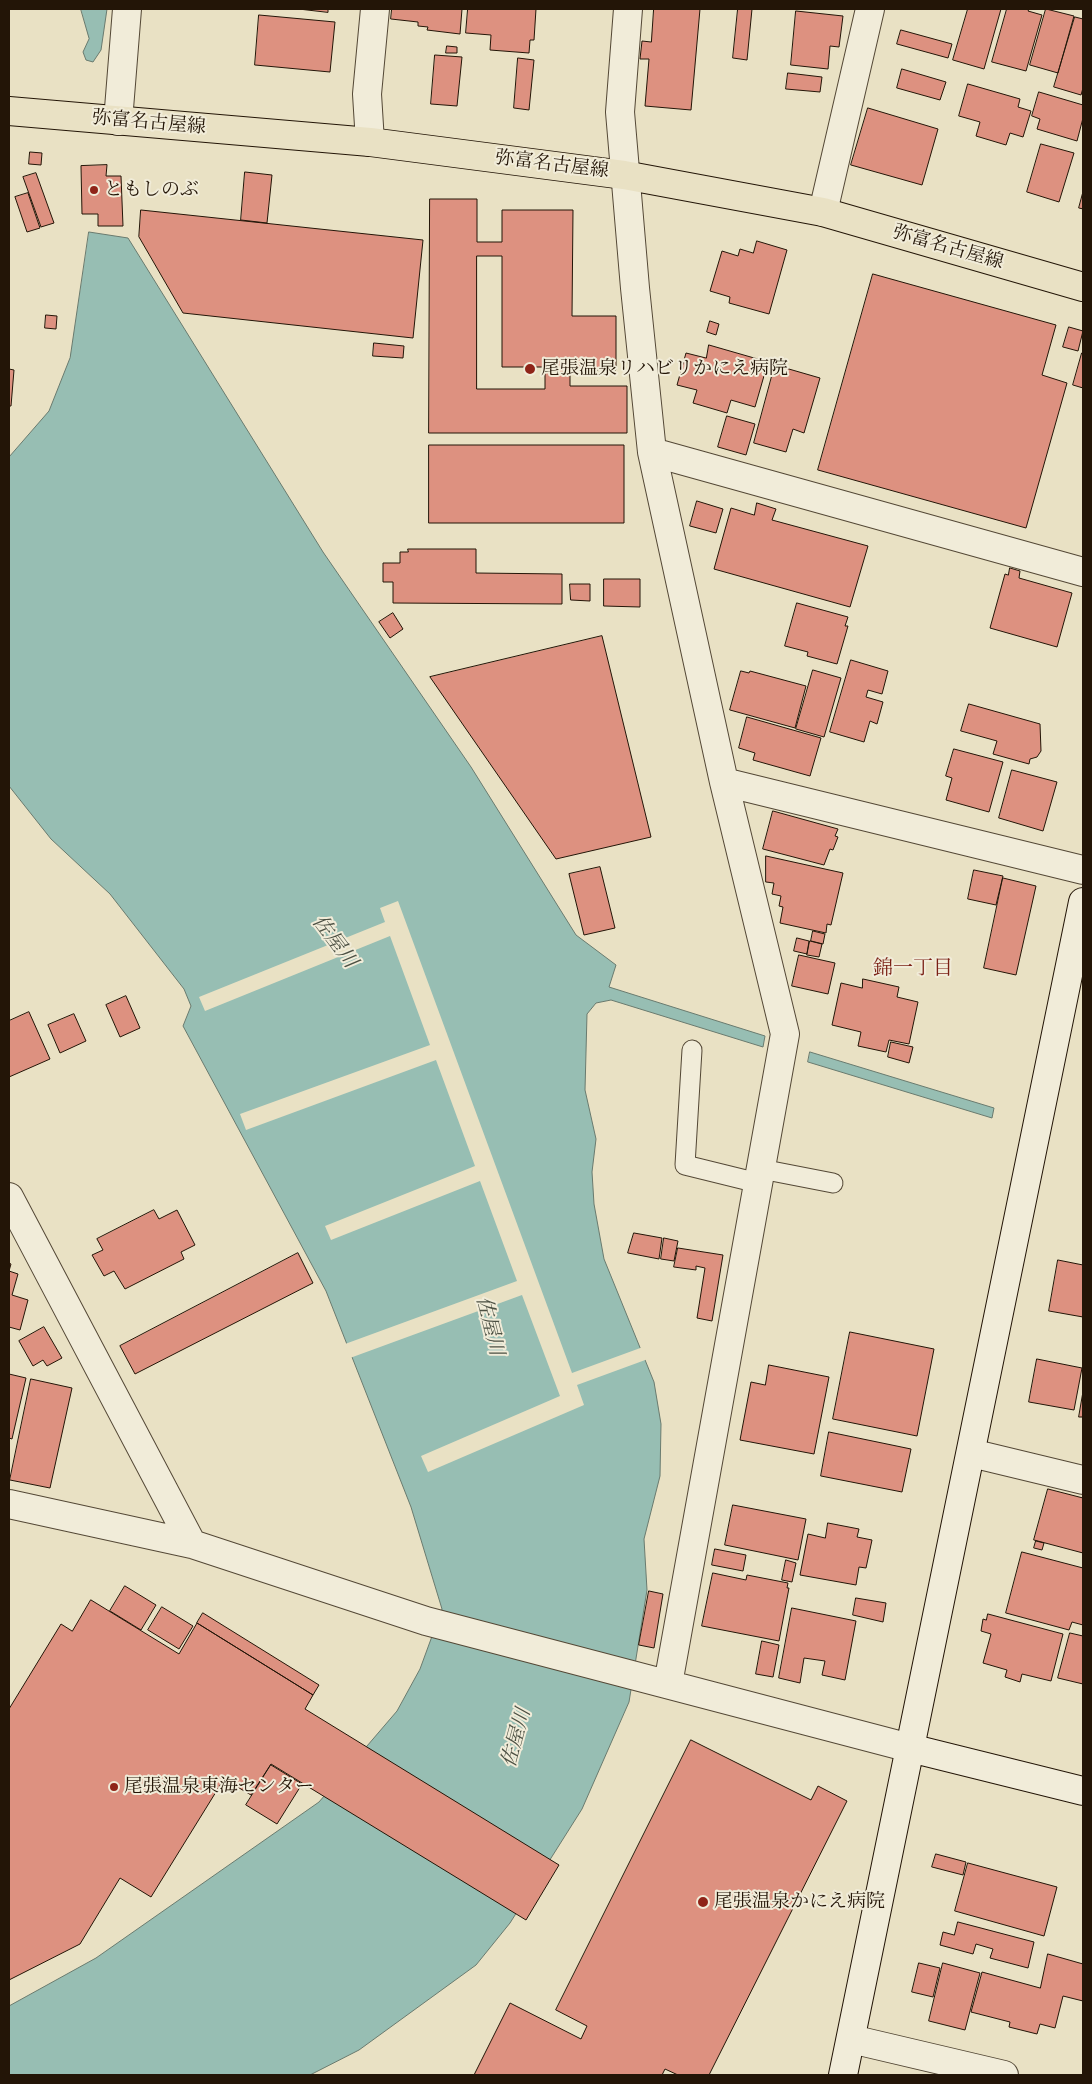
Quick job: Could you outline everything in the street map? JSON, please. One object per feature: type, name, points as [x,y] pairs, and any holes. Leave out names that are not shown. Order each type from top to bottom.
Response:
[{"type":"main road","name":"弥富名古屋線","points":[[9,111],[370,142],[624,175],[823,212],[1083,287]]},
{"type":"street","points":[[118,121],[127,9]]},
{"type":"street","points":[[370,142],[367,94],[375,9]]},
{"type":"street","points":[[628,9],[620,112],[624,175],[652,452],[724,782],[785,1034],[661,1682]]},
{"type":"street","points":[[823,212],[870,9]]},
{"type":"street","points":[[652,452],[1083,572]]},
{"type":"street","points":[[724,782],[1083,870]]},
{"type":"street","points":[[844,2075],[1083,902]]},
{"type":"street","points":[[9,1197],[192,1544]]},
{"type":"street","points":[[970,1453],[1083,1480]]},
{"type":"street","points":[[9,1504],[192,1544],[426,1621],[910,1748],[1083,1791]]},
{"type":"street","points":[[851,2039],[1004,2075]]},
{"type":"lane","points":[[692,1050],[685,1165],[759,1176],[833,1183]]},
{"type":"water","points":[[81,9],[107,9],[101,50],[93,62],[86,60],[83,52],[89,39]]},
{"type":"water","name":"佐屋川","points":[[89,232],[128,238],[323,552],[471,767],[576,935],[616,965],[609,987],[765,1036],[763,1047],[611,1000],[596,1003],[587,1014],[585,1090],[596,1139],[592,1172],[594,1204],[604,1259],[654,1382],[661,1424],[660,1476],[644,1539],[647,1590],[629,1702],[582,1809],[510,1923],[476,1965],[359,2050],[310,2075],[9,2075],[9,2006],[96,1958],[319,1802],[397,1711],[420,1669],[442,1609],[411,1507],[326,1291],[183,1026],[191,1006],[184,989],[110,894],[51,839],[9,786],[9,457],[49,411],[70,358]]},
{"type":"water","points":[[810,1052],[994,1108],[992,1118],[808,1062]]},
{"type":"pier","points":[[398,901],[572,1373],[643,1347],[648,1359],[577,1385],[584,1405],[428,1472],[421,1456],[560,1396],[522,1295],[350,1358],[345,1344],[517,1281],[480,1181],[331,1240],[325,1226],[475,1166],[436,1060],[246,1130],[240,1114],[430,1045],[390,936],[205,1011],[199,997],[385,922],[380,908]]},
{"type":"building","points":[[299,9],[328,9],[328,12]]},
{"type":"building","points":[[392,9],[462,9],[460,34],[427,30],[428,27],[418,26],[418,22],[391,19]]},
{"type":"building","points":[[468,9],[536,9],[534,40],[530,40],[529,53],[490,50],[491,35],[466,33]]},
{"type":"building","points":[[654,9],[700,9],[691,110],[645,106],[649,59],[640,59],[642,41],[651,42]]},
{"type":"building","points":[[738,9],[752,9],[747,60],[733,58]]},
{"type":"building","points":[[968,9],[1001,9],[984,69],[953,60]]},
{"type":"building","points":[[1007,9],[1029,9],[1028,11],[1042,15],[1026,71],[992,62]]},
{"type":"building","points":[[1046,9],[1074,16],[1058,73],[1030,65]]},
{"type":"building","points":[[796,11],[843,16],[839,47],[830,46],[828,69],[791,65]]},
{"type":"building","points":[[259,15],[335,22],[330,72],[255,65]]},
{"type":"building","points":[[1075,17],[1083,19],[1083,88],[1081,95],[1054,87]]},
{"type":"building","points":[[901,30],[952,44],[948,58],[897,44]]},
{"type":"building","points":[[447,46],[457,47],[457,53],[446,53]]},
{"type":"building","points":[[435,55],[462,57],[457,106],[431,104]]},
{"type":"building","points":[[518,58],[534,60],[529,110],[514,108]]},
{"type":"building","points":[[902,69],[946,82],[940,100],[897,88]]},
{"type":"building","points":[[788,73],[822,77],[820,92],[786,89]]},
{"type":"building","points":[[968,84],[1020,99],[1018,107],[1031,111],[1023,137],[1010,133],[1006,145],[976,136],[980,122],[959,116]]},
{"type":"building","points":[[1039,92],[1083,105],[1083,118],[1077,141],[1037,129],[1040,119],[1032,116]]},
{"type":"building","points":[[868,108],[938,129],[922,185],[851,165]]},
{"type":"building","points":[[1041,144],[1074,153],[1059,202],[1027,192]]},
{"type":"building","points":[[30,152],[42,153],[41,165],[29,164]]},
{"type":"building","points":[[107,165],[106,176],[121,176],[123,226],[98,226],[98,214],[82,214],[81,166]]},
{"type":"building","points":[[245,172],[272,175],[267,223],[241,220]]},
{"type":"building","points":[[36,173],[54,223],[41,227],[23,177]]},
{"type":"building","points":[[1083,192],[1083,209],[1079,208]]},
{"type":"building","points":[[28,193],[40,228],[27,232],[15,197]]},
{"type":"building","points":[[430,199],[477,199],[477,242],[502,242],[502,210],[573,210],[572,316],[616,316],[616,370],[570,370],[570,386],[627,386],[627,433],[429,433]],"holes":[[[477,256],[502,256],[502,367],[545,367],[545,389],[477,389]]]},
{"type":"building","points":[[141,210],[423,240],[413,338],[183,313],[139,237]]},
{"type":"building","points":[[757,241],[787,250],[769,314],[729,303],[730,297],[710,291],[722,251],[738,256],[740,249],[753,253]]},
{"type":"building","points":[[873,274],[1056,325],[1042,375],[1067,383],[1026,528],[818,470]]},
{"type":"building","points":[[46,315],[57,316],[56,329],[45,328]]},
{"type":"building","points":[[710,321],[719,324],[716,335],[707,332]]},
{"type":"building","points":[[1069,327],[1083,331],[1078,351],[1063,347]]},
{"type":"building","points":[[374,343],[404,346],[403,358],[373,356]]},
{"type":"building","points":[[709,345],[768,362],[755,407],[731,400],[727,413],[693,403],[697,390],[677,385],[686,353],[706,358]]},
{"type":"building","points":[[1083,353],[1083,388],[1073,385]]},
{"type":"building","points":[[775,365],[820,378],[804,433],[793,429],[786,452],[754,443]]},
{"type":"building","points":[[9,369],[14,370],[11,406],[9,406]]},
{"type":"building","points":[[727,416],[755,424],[746,455],[718,447]]},
{"type":"building","points":[[429,445],[624,445],[624,523],[429,523]]},
{"type":"building","points":[[697,501],[723,509],[716,533],[690,526]]},
{"type":"building","points":[[757,503],[776,509],[772,520],[868,546],[850,607],[714,569],[731,508],[754,515]]},
{"type":"building","points":[[408,549],[476,549],[476,573],[562,574],[562,604],[393,603],[393,582],[383,582],[383,563],[400,563],[400,552],[408,552]]},
{"type":"building","points":[[1010,568],[1020,571],[1019,578],[1072,593],[1057,647],[990,628],[1005,574],[1008,575]]},
{"type":"building","points":[[604,579],[640,579],[640,607],[604,606]]},
{"type":"building","points":[[570,584],[590,584],[590,601],[571,600]]},
{"type":"building","points":[[797,603],[848,617],[845,626],[848,626],[837,664],[807,656],[808,652],[785,646]]},
{"type":"building","points":[[393,613],[403,629],[390,638],[379,622]]},
{"type":"building","points":[[602,636],[651,837],[556,859],[430,677]]},
{"type":"building","points":[[851,660],[888,671],[882,694],[868,690],[866,697],[883,702],[877,724],[870,721],[864,742],[830,732]]},
{"type":"building","points":[[813,670],[841,678],[824,737],[796,729]]},
{"type":"building","points":[[741,671],[749,673],[750,671],[806,686],[795,728],[730,710]]},
{"type":"building","points":[[969,704],[1040,724],[1041,751],[1037,757],[1030,759],[1029,764],[993,754],[997,741],[961,731]]},
{"type":"building","points":[[747,717],[821,738],[810,776],[753,760],[755,753],[739,748]]},
{"type":"building","points":[[954,749],[1003,762],[989,812],[946,800],[952,778],[946,776]]},
{"type":"building","points":[[1012,770],[1057,782],[1043,831],[999,818]]},
{"type":"building","points":[[773,811],[838,829],[835,836],[838,837],[833,850],[830,849],[824,865],[763,849]]},
{"type":"building","points":[[766,856],[843,873],[831,925],[827,924],[826,933],[780,923],[783,907],[779,906],[781,896],[772,894],[774,883],[766,882]]},
{"type":"building","points":[[600,867],[615,928],[584,935],[569,874]]},
{"type":"building","points":[[974,870],[1003,876],[996,905],[968,899]]},
{"type":"building","points":[[1003,878],[1036,886],[1016,975],[984,968]]},
{"type":"building","points":[[813,931],[825,934],[823,944],[811,941]]},
{"type":"building","points":[[797,938],[809,941],[807,954],[794,951]]},
{"type":"building","points":[[810,941],[822,944],[819,957],[807,955]]},
{"type":"building","points":[[799,955],[835,963],[828,994],[792,986]]},
{"type":"building","points":[[863,979],[899,987],[897,997],[918,1002],[909,1044],[889,1040],[886,1052],[858,1046],[861,1032],[832,1025],[841,983],[862,988]]},
{"type":"building","points":[[126,996],[140,1028],[120,1037],[106,1005]]},
{"type":"building","points":[[29,1012],[50,1059],[9,1077],[9,1021]]},
{"type":"building","points":[[74,1014],[86,1041],[60,1053],[48,1025]]},
{"type":"building","points":[[891,1042],[913,1047],[909,1063],[888,1057]]},
{"type":"building","points":[[154,1210],[159,1219],[177,1210],[195,1245],[181,1252],[184,1259],[125,1289],[114,1271],[104,1276],[92,1255],[103,1250],[97,1239]]},
{"type":"building","points":[[634,1233],[662,1238],[659,1259],[628,1253]]},
{"type":"building","points":[[664,1238],[678,1241],[674,1261],[661,1259]]},
{"type":"building","points":[[678,1248],[723,1255],[712,1321],[697,1318],[705,1268],[696,1266],[696,1270],[674,1267]]},
{"type":"building","points":[[298,1253],[313,1283],[135,1374],[120,1346]]},
{"type":"building","points":[[1058,1260],[1083,1265],[1083,1317],[1049,1311]]},
{"type":"building","points":[[9,1271],[18,1274],[12,1295],[28,1300],[20,1330],[9,1327]]},
{"type":"building","points":[[44,1327],[62,1358],[47,1366],[43,1360],[33,1366],[19,1341]]},
{"type":"building","points":[[850,1332],[934,1349],[917,1436],[833,1419]]},
{"type":"building","points":[[1037,1359],[1082,1368],[1074,1410],[1029,1402]]},
{"type":"building","points":[[769,1365],[829,1377],[814,1454],[740,1440],[751,1382],[765,1385]]},
{"type":"building","points":[[9,1374],[26,1378],[12,1439],[9,1438]]},
{"type":"building","points":[[31,1379],[72,1388],[50,1488],[10,1480]]},
{"type":"building","points":[[1083,1392],[1083,1417],[1079,1417]]},
{"type":"building","points":[[829,1432],[911,1449],[902,1492],[821,1476]]},
{"type":"building","points":[[1048,1489],[1083,1498],[1083,1553],[1034,1540]]},
{"type":"building","points":[[733,1505],[806,1519],[798,1560],[725,1545]]},
{"type":"building","points":[[828,1523],[859,1529],[857,1537],[872,1540],[866,1568],[859,1567],[856,1585],[800,1575],[808,1534],[825,1538]]},
{"type":"building","points":[[1036,1541],[1044,1543],[1042,1550],[1034,1548]]},
{"type":"building","points":[[715,1549],[746,1555],[743,1571],[712,1565]]},
{"type":"building","points":[[1022,1552],[1083,1568],[1083,1625],[1072,1622],[1069,1630],[1006,1613]]},
{"type":"building","points":[[786,1560],[796,1563],[792,1582],[782,1580]]},
{"type":"building","points":[[713,1573],[746,1580],[747,1575],[788,1583],[787,1588],[789,1588],[779,1641],[702,1626]]},
{"type":"building","points":[[125,1586],[156,1605],[141,1630],[110,1611]]},
{"type":"building","points":[[649,1591],[663,1594],[654,1648],[639,1645]]},
{"type":"building","points":[[856,1598],[886,1603],[883,1622],[853,1615]]},
{"type":"building","name":"尾張温泉東海センター","points":[[91,1600],[179,1654],[197,1623],[313,1695],[305,1709],[559,1865],[526,1920],[271,1764],[251,1795],[224,1779],[151,1897],[120,1878],[80,1944],[9,1980],[9,1709],[61,1624],[72,1631]]},
{"type":"building","points":[[162,1607],[193,1626],[179,1649],[148,1630]]},
{"type":"building","points":[[792,1608],[856,1621],[845,1680],[822,1675],[825,1661],[804,1658],[800,1683],[779,1678]]},
{"type":"building","points":[[203,1613],[319,1685],[313,1695],[197,1623]]},
{"type":"building","points":[[988,1614],[1063,1634],[1051,1681],[1022,1674],[1020,1682],[1005,1677],[1007,1670],[983,1663],[991,1634],[981,1631],[983,1619],[986,1620]]},
{"type":"building","points":[[1070,1633],[1083,1636],[1083,1684],[1058,1678]]},
{"type":"building","points":[[762,1641],[779,1645],[773,1677],[756,1674]]},
{"type":"building","name":"尾張温泉かにえ病院","points":[[691,1740],[811,1800],[818,1786],[847,1801],[709,2075],[678,2075],[665,2069],[662,2075],[474,2075],[510,2003],[581,2039],[587,2026],[556,2010]]},
{"type":"building","points":[[271,1765],[302,1784],[277,1824],[246,1805]]},
{"type":"building","points":[[936,1854],[966,1862],[963,1875],[932,1867]]},
{"type":"building","points":[[968,1863],[1057,1887],[1044,1936],[955,1911]]},
{"type":"building","points":[[958,1922],[1034,1942],[1028,1968],[990,1958],[993,1949],[976,1944],[973,1954],[940,1945],[943,1932],[954,1935]]},
{"type":"building","points":[[1048,1954],[1083,1964],[1083,2001],[1063,1996],[1055,2028],[1040,2024],[1037,2034],[1009,2027],[1010,2022],[971,2012],[982,1972],[1040,1988]]},
{"type":"building","points":[[919,1963],[940,1968],[933,1997],[912,1992]]},
{"type":"building","points":[[943,1963],[980,1973],[965,2030],[929,2021]]},
{"type":"place","name":"ともしのぶ","points":[[94,190]]},
{"type":"place","name":"尾張温泉リハビリかにえ病院","points":[[530,369]]},
{"type":"place","name":"尾張温泉東海センター","points":[[114,1787]]},
{"type":"place","name":"尾張温泉かにえ病院","points":[[703,1902]]},
{"type":"district","name":"錦一丁目","points":[[913,969]]}]
